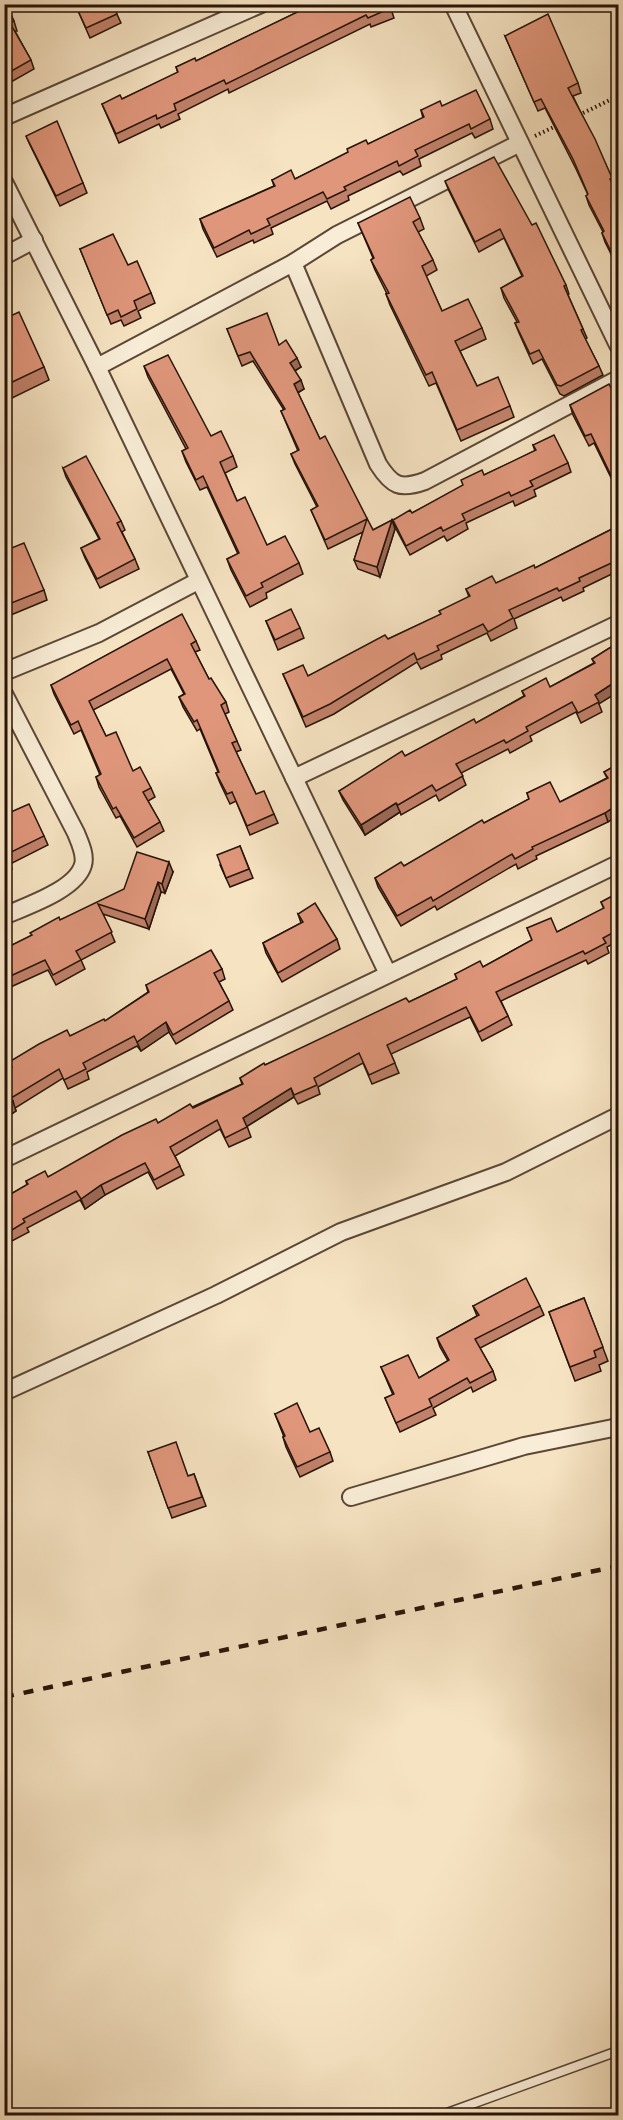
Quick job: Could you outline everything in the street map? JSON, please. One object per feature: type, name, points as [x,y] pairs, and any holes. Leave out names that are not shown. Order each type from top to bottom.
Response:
[{"type":"street","points":[[4,117],[225,12],[261,4]]},
{"type":"street","points":[[453,4],[618,345]]},
{"type":"street","points":[[97,367],[293,263],[337,235],[520,143]]},
{"type":"street","points":[[4,182],[97,367],[388,974]]},
{"type":"street","points":[[4,256],[34,240]]},
{"type":"street","points":[[293,263],[378,464],[386,476],[396,484],[409,487],[425,481],[618,379]]},
{"type":"street","points":[[4,672],[99,633],[198,581]]},
{"type":"street","points":[[294,778],[618,624]]},
{"type":"street","points":[[4,694],[83,850],[83,864],[75,879],[62,889],[4,916]]},
{"type":"street","points":[[4,1159],[618,864]]},
{"type":"street","points":[[4,1392],[216,1295],[341,1232],[506,1172],[618,1116]]},
{"type":"street","points":[[351,1497],[524,1446],[618,1427]]},
{"type":"lane","points":[[439,2115],[618,2051]]},
{"type":"path","points":[[569,119],[618,96]]},
{"type":"path","points":[[520,143],[560,124]]},
{"type":"building","points":[[4,4],[14,21],[10,23],[31,60],[8,73],[4,67]]},
{"type":"building","points":[[75,4],[113,4],[117,14],[86,28]]},
{"type":"building","points":[[314,4],[389,4],[391,8],[368,18],[366,15],[226,84],[224,80],[174,104],[176,110],[157,119],[156,115],[116,134],[102,104],[120,95],[122,99],[178,72],[176,67],[195,58],[196,61]]},
{"type":"building","points":[[548,14],[578,83],[568,88],[595,139],[618,196],[618,266],[602,233],[604,231],[586,196],[588,194],[573,159],[541,99],[534,102],[505,36]]},
{"type":"building","points":[[476,90],[490,119],[471,129],[469,124],[415,150],[418,156],[399,166],[397,161],[344,187],[346,190],[327,199],[323,192],[267,219],[270,225],[251,234],[249,230],[214,248],[200,219],[275,186],[272,180],[291,170],[295,179],[348,152],[347,149],[366,140],[368,144],[424,117],[421,110],[440,101],[442,106]]},
{"type":"building","points":[[57,121],[83,183],[56,196],[26,136]]},
{"type":"building","points":[[494,157],[532,225],[536,223],[566,285],[564,286],[583,329],[581,330],[599,366],[561,386],[557,385],[539,350],[530,354],[515,323],[519,322],[501,288],[523,276],[500,229],[475,242],[445,181]]},
{"type":"building","points":[[410,197],[420,218],[413,222],[433,260],[422,266],[442,311],[468,299],[482,328],[455,341],[477,386],[498,377],[510,406],[457,430],[432,372],[426,375],[386,294],[389,293],[371,260],[374,258],[358,223]]},
{"type":"building","points":[[113,234],[128,265],[137,261],[151,293],[134,301],[137,309],[121,317],[118,310],[107,315],[80,249]]},
{"type":"building","points":[[19,312],[44,367],[6,385],[4,383],[4,319]]},
{"type":"building","points":[[267,313],[279,345],[286,340],[297,358],[290,363],[301,380],[294,384],[320,439],[325,436],[373,530],[392,520],[377,567],[354,560],[367,519],[325,540],[311,510],[318,506],[291,454],[299,450],[281,411],[285,409],[250,352],[238,356],[227,329]]},
{"type":"building","points":[[168,355],[211,436],[221,431],[233,456],[220,462],[237,501],[245,497],[267,545],[285,536],[299,563],[261,583],[263,587],[246,596],[227,559],[239,553],[203,476],[196,480],[182,451],[188,448],[144,366]]},
{"type":"building","points":[[609,384],[611,388],[618,384],[618,500],[613,490],[617,488],[591,434],[585,436],[570,405]]},
{"type":"building","points":[[554,435],[568,463],[530,481],[533,486],[511,496],[509,492],[462,514],[465,520],[443,531],[441,527],[406,546],[393,520],[410,510],[412,513],[463,485],[461,480],[482,470],[484,475],[536,450],[533,445]]},
{"type":"building","points":[[86,456],[121,521],[117,523],[135,559],[97,579],[81,548],[100,539],[63,468]]},
{"type":"building","points":[[618,526],[618,560],[579,578],[580,581],[559,591],[557,588],[509,610],[513,618],[488,632],[483,624],[437,646],[439,650],[417,660],[414,653],[330,704],[303,717],[283,674],[303,665],[308,676],[385,635],[388,639],[441,614],[439,611],[470,596],[466,589],[492,576],[496,583],[534,565],[535,568]]},
{"type":"building","points":[[24,543],[44,590],[4,606],[4,551]]},
{"type":"building","points":[[291,609],[300,628],[275,640],[266,621]]},
{"type":"building","points":[[182,614],[196,641],[191,644],[209,679],[211,678],[226,702],[221,705],[237,741],[232,743],[256,794],[264,791],[274,814],[247,826],[232,792],[227,794],[216,773],[219,772],[197,720],[194,722],[179,697],[185,694],[167,659],[89,701],[106,736],[116,732],[133,771],[140,767],[151,788],[143,792],[160,822],[134,838],[116,807],[113,809],[96,777],[101,774],[78,721],[71,725],[51,685]]},
{"type":"building","points":[[611,647],[616,655],[618,654],[618,680],[595,695],[599,702],[578,713],[572,702],[526,727],[528,731],[506,743],[504,740],[456,764],[463,776],[436,791],[432,785],[398,805],[396,803],[361,825],[339,791],[402,751],[405,756],[474,719],[476,723],[525,696],[522,691],[546,678],[550,687],[595,663],[592,659]]},
{"type":"building","points":[[618,764],[618,804],[605,813],[532,847],[533,849],[515,859],[512,854],[433,901],[431,897],[397,916],[375,878],[401,862],[404,866],[482,820],[484,823],[529,799],[527,793],[550,782],[560,802],[608,778],[604,772]]},
{"type":"building","points":[[29,804],[44,836],[7,854],[9,859],[4,861],[4,815]]},
{"type":"building","points":[[240,846],[249,869],[226,878],[217,855]]},
{"type":"building","points":[[137,852],[169,862],[162,884],[158,882],[145,919],[98,904],[112,932],[76,951],[81,960],[53,975],[45,960],[4,979],[4,949],[32,935],[30,933],[59,917],[60,920],[124,889]]},
{"type":"building","points":[[618,893],[618,930],[603,938],[606,943],[585,954],[583,951],[496,992],[508,1016],[479,1032],[466,1007],[387,1045],[395,1063],[369,1075],[359,1053],[314,1078],[317,1085],[294,1095],[291,1088],[243,1118],[247,1127],[225,1138],[217,1120],[170,1147],[180,1166],[154,1180],[145,1163],[101,1185],[81,1199],[76,1191],[23,1219],[25,1222],[7,1233],[4,1230],[4,1198],[28,1184],[26,1181],[45,1171],[48,1177],[122,1135],[156,1119],[158,1123],[190,1104],[193,1108],[243,1084],[240,1078],[264,1063],[265,1065],[406,998],[409,1002],[457,979],[455,974],[480,961],[483,967],[532,940],[527,928],[551,918],[557,932],[604,908],[601,902]]},
{"type":"building","points":[[315,903],[337,939],[278,973],[263,943],[303,922],[298,914]]},
{"type":"building","points":[[211,950],[222,969],[214,973],[229,1001],[173,1035],[166,1022],[137,1042],[134,1036],[83,1063],[86,1069],[64,1080],[59,1069],[11,1098],[13,1101],[4,1107],[4,1072],[12,1067],[9,1062],[67,1030],[70,1036],[104,1019],[105,1021],[149,992],[146,985]]},
{"type":"building","points":[[526,1278],[540,1306],[475,1339],[493,1371],[470,1383],[467,1378],[429,1399],[432,1406],[396,1423],[385,1398],[394,1394],[381,1367],[408,1355],[419,1378],[449,1360],[437,1338],[479,1315],[473,1306]]},
{"type":"building","points":[[584,1298],[603,1347],[594,1351],[596,1357],[570,1367],[549,1312]]},
{"type":"building","points":[[297,1403],[310,1432],[319,1428],[330,1452],[297,1467],[275,1414]]},
{"type":"building","points":[[176,1442],[188,1476],[194,1474],[202,1497],[168,1508],[148,1452]]},
{"type":"railway","points":[[4,1697],[618,1566]]}]
